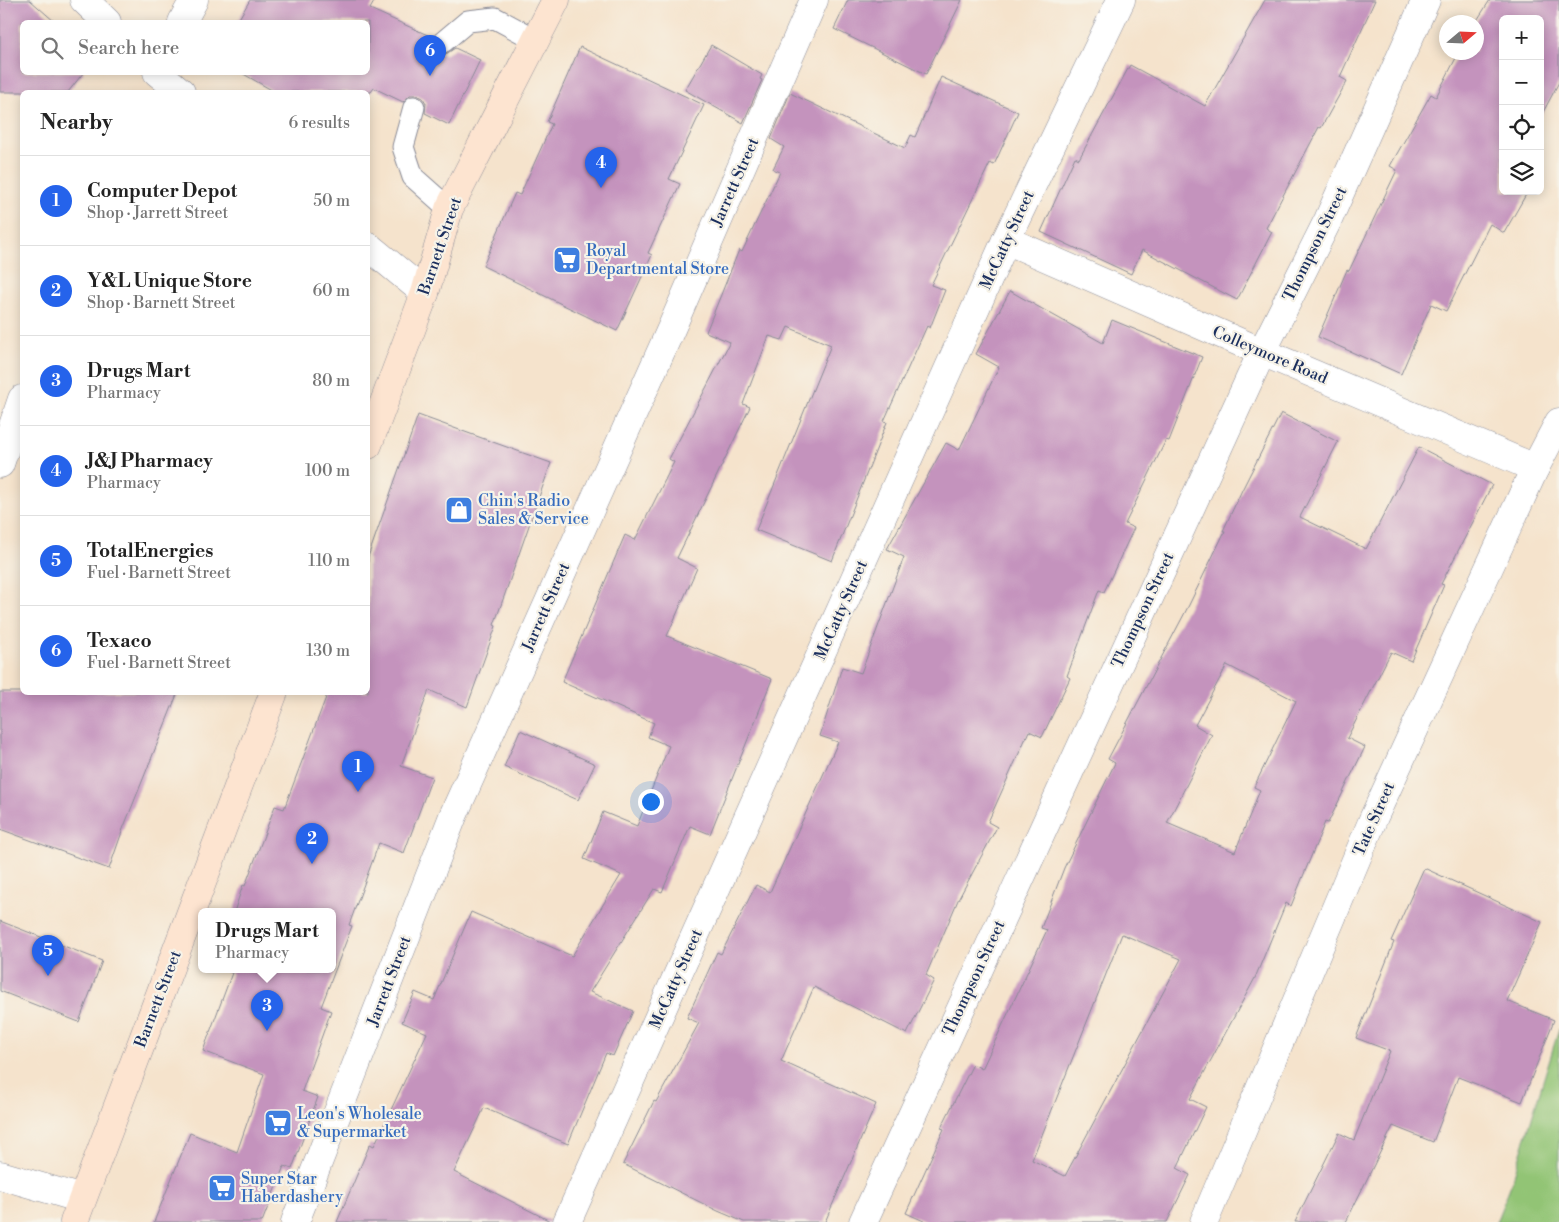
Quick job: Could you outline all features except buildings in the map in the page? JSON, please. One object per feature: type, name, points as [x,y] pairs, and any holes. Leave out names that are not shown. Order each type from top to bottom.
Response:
[{"type":"main road","name":"Barnett Street","points":[[370,440],[425,293],[449,209],[556,0]]},
{"type":"main road","name":"Barnett Street","points":[[78,1210],[273,695]]},
{"type":"street","points":[[84,0],[105,20]]},
{"type":"street","points":[[183,20],[194,0]]},
{"type":"street","name":"Jarrett Street","points":[[295,1222],[453,816],[671,329],[814,0]]},
{"type":"street","name":"McCatty Street","points":[[567,1222],[1006,240],[1121,0]]},
{"type":"street","name":"Thompson Street","points":[[863,1222],[1262,352],[1328,220],[1426,0]]},
{"type":"street","points":[[148,90],[156,75]]},
{"type":"street","points":[[161,75],[179,90]]},
{"type":"street","name":"Colleymore Road","points":[[1006,240],[1262,352],[1535,468]]},
{"type":"street","points":[[370,248],[425,293]]},
{"type":"street","points":[[0,464],[20,405]]},
{"type":"street","name":"Tate Street","points":[[1204,1222],[1374,817],[1535,468],[1559,422]]},
{"type":"street","points":[[0,1175],[78,1210]]},
{"type":"lane","points":[[443,42],[468,20],[495,18],[536,40]]},
{"type":"lane","points":[[414,107],[403,147],[413,177],[449,209]]},
{"type":"green space","points":[[1559,1029],[1559,1222],[1496,1222],[1512,1182]]},
{"type":"place","name":"Texaco","points":[[430,76]]},
{"type":"place","name":"J&J Pharmacy","points":[[601,188]]},
{"type":"place","name":"Royal Departmental Store","points":[[567,260]]},
{"type":"place","name":"Chin's Radio Sales & Service","points":[[459,510]]},
{"type":"place","name":"Computer Depot","points":[[358,792]]},
{"type":"place","name":"Y&L Unique Store","points":[[312,864]]},
{"type":"place","name":"TotalEnergies","points":[[48,976]]},
{"type":"place","name":"Drugs Mart","points":[[267,1031]]},
{"type":"place","name":"Leon's Wholesale & Supermarket","points":[[278,1123]]},
{"type":"place","name":"Super Star Haberdashery","points":[[222,1188]]}]
